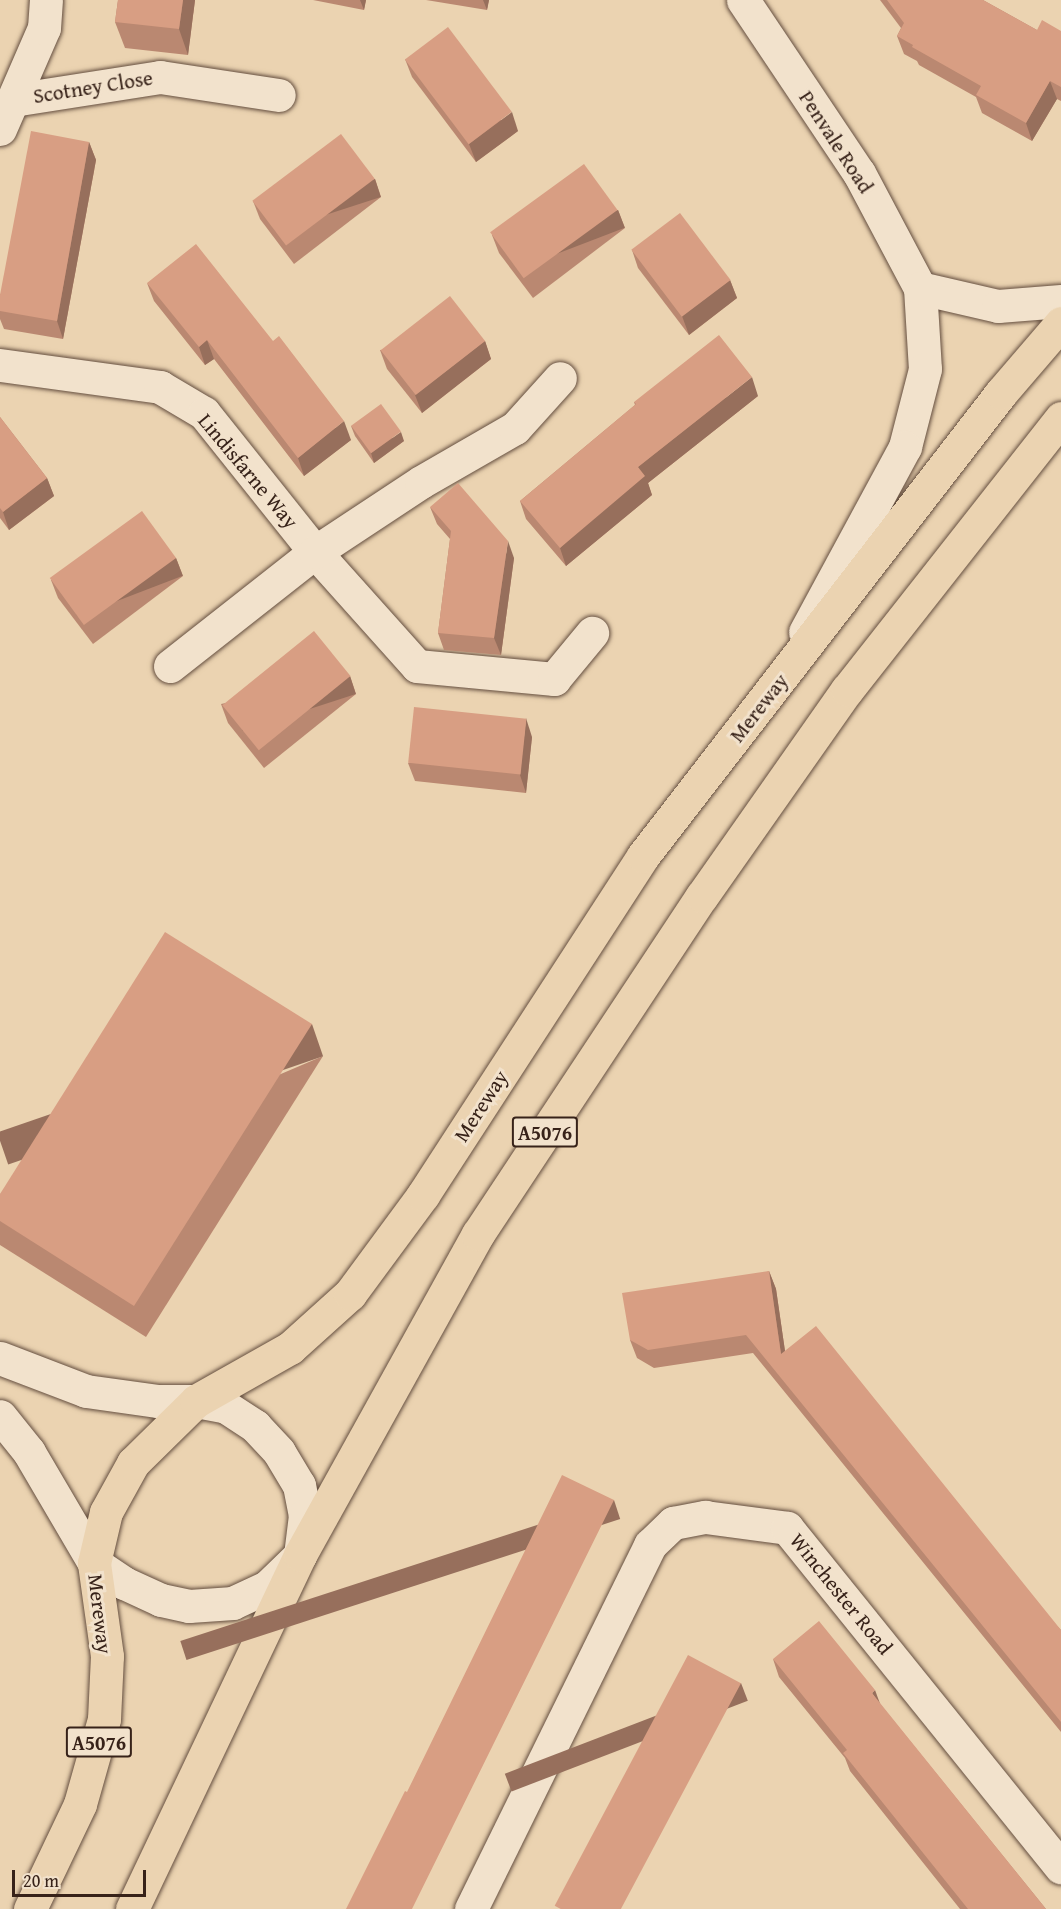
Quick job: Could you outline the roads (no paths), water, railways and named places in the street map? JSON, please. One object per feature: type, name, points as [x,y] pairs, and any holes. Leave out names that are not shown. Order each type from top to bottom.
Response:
[{"type":"highway","name":"Mereway","points":[[30,1909],[80,1804],[104,1719],[106,1656],[94,1563],[106,1512],[133,1463],[196,1401],[290,1348],[350,1294],[423,1195],[643,856],[1001,393],[1061,323]]},
{"type":"highway","name":"A5076","points":[[132,1909],[300,1555],[478,1234],[702,896],[847,690],[1061,418]]},
{"type":"street","points":[[0,129],[44,28],[46,0]]},
{"type":"street","name":"Penvale Road","points":[[743,0],[859,173],[920,288]]},
{"type":"street","name":"Scotney Close","points":[[13,100],[160,76],[279,94]]},
{"type":"street","points":[[772,691],[905,447],[924,369],[920,288],[998,306],[1061,300]]},
{"type":"street","name":"Lindisfarne Way","points":[[0,364],[160,387],[204,413],[315,552],[417,666],[554,678],[592,633]]},
{"type":"street","points":[[170,666],[315,552],[421,482],[515,428],[560,378]]},
{"type":"street","points":[[0,1358],[86,1390],[158,1401],[196,1401],[226,1407],[255,1426],[279,1452],[300,1485],[305,1515],[300,1555],[267,1587],[233,1603],[189,1606],[161,1600],[124,1582],[94,1563],[29,1452],[0,1416]]},
{"type":"street","name":"Winchester Road","points":[[471,1909],[650,1545],[673,1523],[705,1517],[787,1528],[1061,1867]]}]
